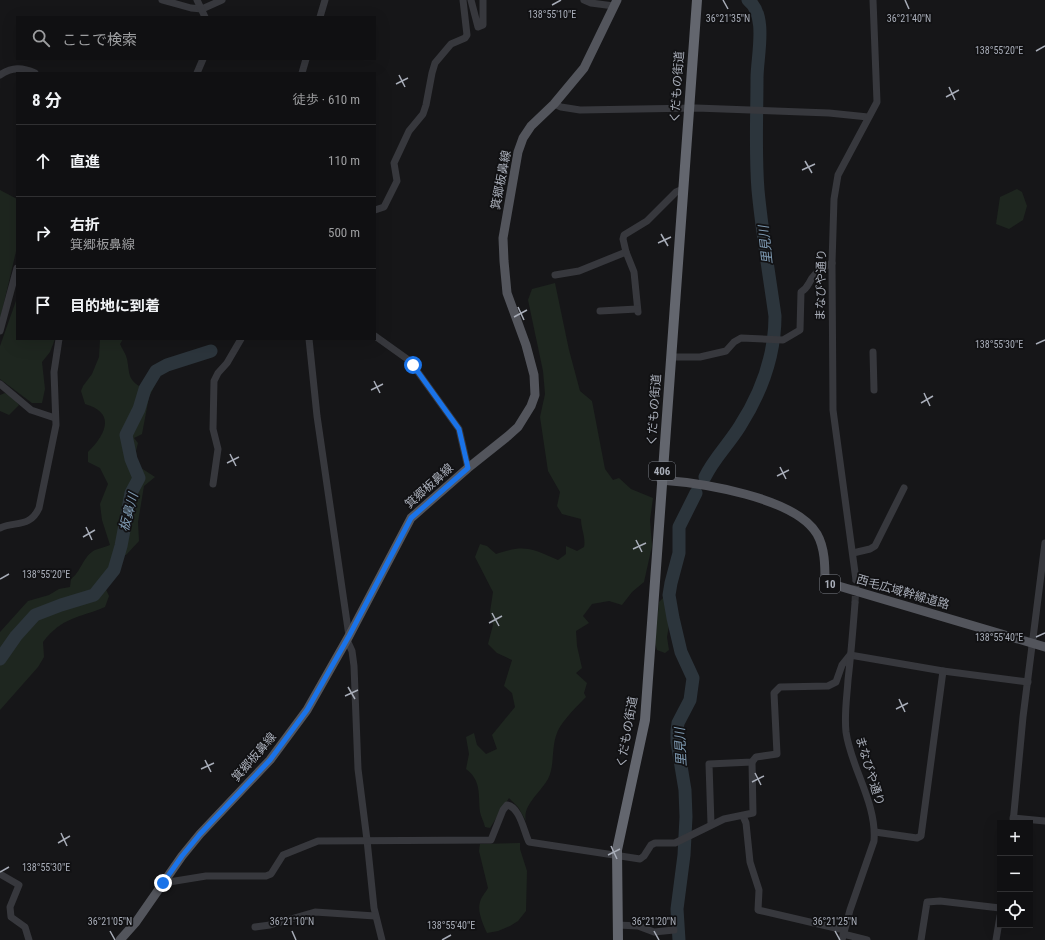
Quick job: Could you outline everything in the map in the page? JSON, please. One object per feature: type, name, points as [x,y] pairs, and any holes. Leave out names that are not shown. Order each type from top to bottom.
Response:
[{"type":"highway","name":"くだもの街道","points":[[618,940],[616,856],[644,720],[697,0]]},
{"type":"main road","name":"箕郷板鼻線","points":[[120,940],[136,922],[182,856],[200,834],[270,760],[307,710],[348,638],[411,518],[468,468],[508,436],[518,426],[531,406],[535,395],[531,362],[507,293],[504,238],[518,152],[523,138],[531,126],[554,104],[584,68],[616,3]]},
{"type":"main road","name":"西毛広域幹線道路","points":[[661,480],[692,482],[710,486],[781,506],[796,514],[808,523],[820,541],[825,569],[825,582],[1045,647]]},
{"type":"street","points":[[162,0],[191,8],[202,9],[222,0]]},
{"type":"street","points":[[197,0],[205,16]]},
{"type":"street","points":[[320,16],[325,0]]},
{"type":"street","points":[[376,210],[384,207],[397,181],[394,163],[409,131],[422,114],[435,63],[451,44],[466,38],[467,35],[463,0]]},
{"type":"street","points":[[471,0],[478,27],[483,25],[483,0]]},
{"type":"street","points":[[584,0],[591,3],[616,3]]},
{"type":"street","name":"まなびや通り","points":[[856,580],[833,410],[832,263],[834,199],[838,175],[868,117],[875,107],[877,97],[873,40],[873,0]]},
{"type":"street","points":[[197,72],[203,60]]},
{"type":"street","points":[[302,72],[306,60]]},
{"type":"street","points":[[0,75],[8,70],[22,68],[32,72]]},
{"type":"street","points":[[554,104],[561,107],[580,110],[689,108],[837,114],[868,117]]},
{"type":"street","points":[[600,311],[638,311],[634,272],[622,240],[624,235],[647,221],[676,192],[683,189]]},
{"type":"street","points":[[555,275],[579,271],[626,252]]},
{"type":"street","points":[[671,357],[700,357],[726,351],[738,339],[741,338],[783,340],[800,330],[800,292],[808,288],[812,277],[824,266],[832,263]]},
{"type":"street","points":[[0,331],[16,272]]},
{"type":"street","points":[[376,337],[410,361],[455,423],[461,435],[468,468]]},
{"type":"street","points":[[0,528],[20,525],[37,512],[55,429],[54,372],[59,340]]},
{"type":"street","points":[[213,484],[218,449],[213,429],[214,381],[240,340]]},
{"type":"street","points":[[309,340],[317,416],[348,638],[354,666],[358,769],[375,916],[382,940]]},
{"type":"street","points":[[874,352],[874,390]]},
{"type":"street","points":[[0,384],[31,410],[55,418]]},
{"type":"street","points":[[853,553],[870,549],[875,546],[904,488]]},
{"type":"street","points":[[1013,820],[1032,643],[1045,543]]},
{"type":"street","name":"まなびや通り","points":[[843,935],[874,841],[872,815],[850,751],[846,730],[845,711],[855,603]]},
{"type":"street","points":[[163,883],[206,876],[266,876],[271,874],[283,855],[318,841],[491,840],[503,810],[507,805],[516,810],[529,842],[640,859],[655,843],[670,844],[678,842],[711,824],[730,817],[743,816],[753,813],[752,762],[756,757],[777,754],[774,693],[780,687],[828,686],[833,684],[836,682],[842,665],[850,655],[943,671],[1028,682]]},
{"type":"street","points":[[874,832],[917,838],[921,836],[943,671]]},
{"type":"street","points":[[711,824],[710,764],[752,762]]},
{"type":"street","points":[[743,816],[746,824],[750,862],[759,890],[758,910],[843,935],[867,940]]},
{"type":"street","points":[[1033,821],[1045,821]]},
{"type":"street","points":[[0,874],[19,885],[10,907],[11,917],[26,927],[29,940]]},
{"type":"street","points":[[921,940],[927,902],[940,901],[997,908]]},
{"type":"street","points":[[255,928],[270,926],[315,912],[375,916]]},
{"type":"street","points":[[618,925],[638,926],[654,932],[674,930]]},
{"type":"street","points":[[996,940],[998,928]]},
{"type":"shaded area","points":[[1017,189],[1022,192],[1027,206],[1023,220],[1009,229],[996,224],[1000,197]]},
{"type":"shaded area","points":[[0,190],[16,198],[16,251],[0,320]]},
{"type":"shaded area","points":[[555,283],[569,350],[580,391],[592,401],[605,469],[613,480],[619,478],[631,489],[653,498],[650,520],[652,546],[644,582],[632,592],[622,605],[609,601],[592,604],[583,616],[589,623],[576,631],[577,646],[582,668],[576,673],[587,683],[584,693],[586,697],[570,714],[557,733],[550,774],[545,784],[529,805],[525,815],[526,821],[518,807],[509,798],[490,828],[485,827],[480,814],[479,794],[475,778],[466,769],[469,754],[466,737],[474,733],[477,745],[486,754],[497,749],[492,735],[515,707],[512,693],[504,686],[512,660],[497,653],[488,644],[493,625],[490,612],[493,592],[475,557],[480,544],[487,546],[496,554],[514,549],[528,549],[558,560],[566,554],[566,546],[577,551],[584,547],[581,519],[562,514],[557,506],[560,492],[548,471],[540,417],[545,394],[543,371],[528,300],[532,289]]},
{"type":"shaded area","points":[[16,301],[16,340],[55,340],[50,352],[42,362],[45,389],[42,403],[32,403],[0,379],[0,346]]},
{"type":"shaded area","points":[[100,340],[122,340],[120,344],[126,357],[131,379],[142,388],[153,370],[172,367],[160,374],[149,397],[142,434],[134,438],[138,443],[136,451],[138,466],[155,477],[144,486],[138,522],[139,541],[126,555],[114,557],[102,581],[109,596],[105,607],[71,619],[50,634],[43,642],[44,657],[38,667],[0,710],[0,632],[28,601],[49,595],[59,589],[70,587],[71,579],[88,556],[95,550],[110,545],[102,520],[100,504],[108,484],[100,468],[88,462],[88,452],[103,432],[105,425],[104,419],[101,413],[95,408],[85,404],[81,391],[92,374],[99,357]]},
{"type":"shaded area","points":[[5,393],[12,397],[19,405],[9,415],[0,411],[0,395]]},
{"type":"shaded area","points":[[664,597],[668,598],[671,614],[667,637],[669,650],[665,653],[657,650],[655,643],[659,602]]},
{"type":"shaded area","points":[[520,843],[520,849],[527,871],[526,911],[518,921],[510,926],[498,931],[487,933],[479,909],[482,896],[488,888],[479,851],[480,844]]},
{"type":"waterway","name":"里見川","points":[[705,477],[740,426],[754,401],[765,374],[774,331],[775,316],[757,176],[757,78],[760,25],[758,15],[748,0]]},
{"type":"waterway","name":"板鼻川","points":[[0,659],[16,636],[35,615],[94,595],[114,570],[121,546],[131,493],[139,478],[131,459],[126,435],[139,409],[145,389],[156,371],[167,365],[211,351]]},
{"type":"waterway","name":"里見川","points":[[679,940],[677,909],[684,855],[686,817],[685,790],[677,742],[677,731],[678,723],[690,700],[693,678],[681,652],[669,595],[679,553],[679,527],[696,493]]},
{"type":"tunnel","points":[[855,603],[856,580]]},
{"type":"route","points":[[163,883],[200,834],[270,760],[307,710],[349,636],[411,518],[468,468],[459,429],[413,365]]}]
